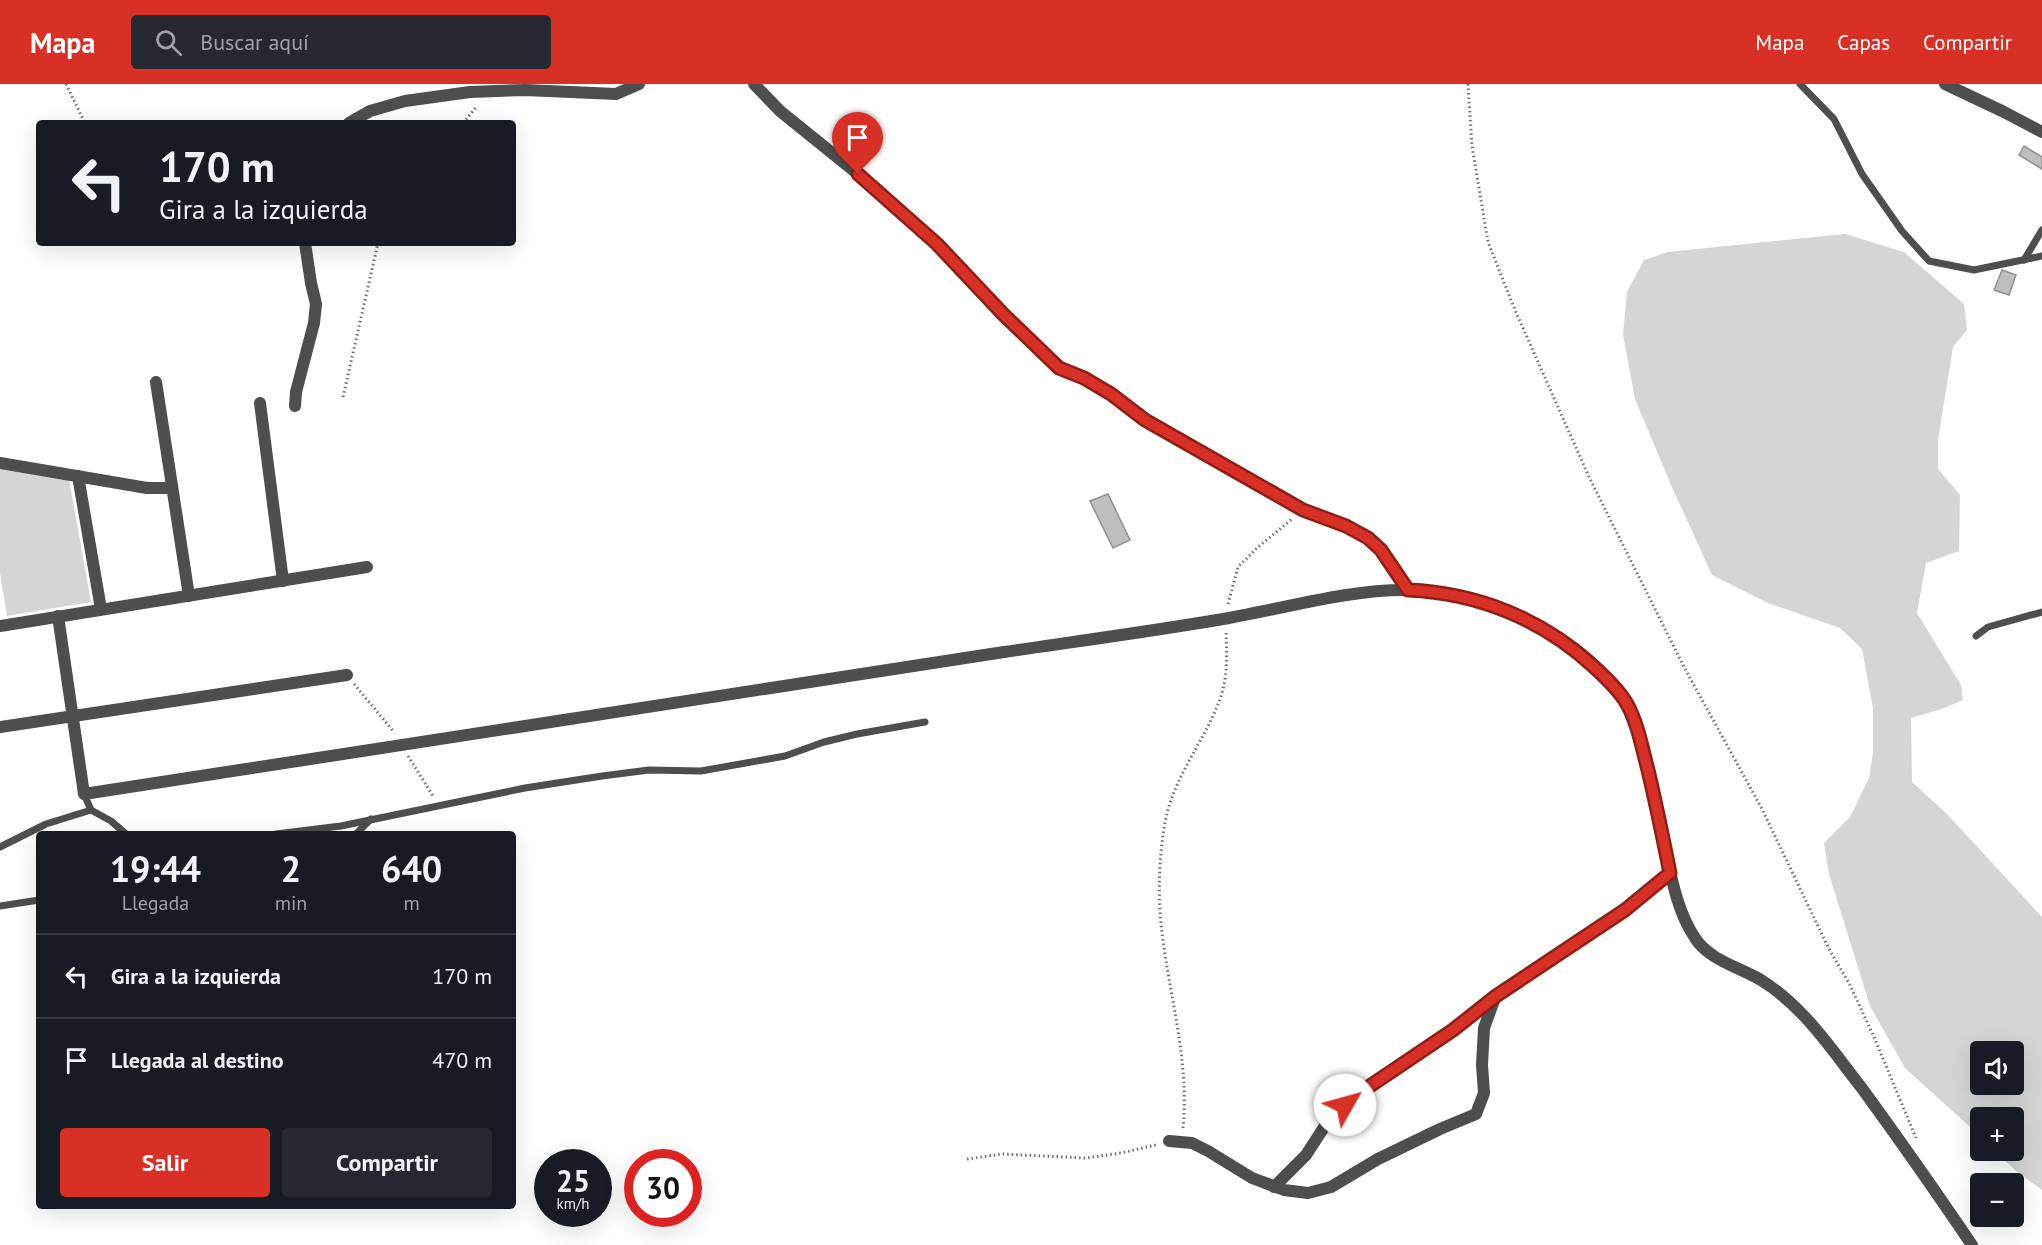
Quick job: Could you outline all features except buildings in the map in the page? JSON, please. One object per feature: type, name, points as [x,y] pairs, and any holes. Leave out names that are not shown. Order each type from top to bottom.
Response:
[{"type":"street","points":[[354,120],[370,111],[405,101],[470,92],[525,90],[616,94],[639,84]]},
{"type":"street","points":[[754,84],[780,111],[858,174],[937,244],[1003,314],[1059,368],[1084,378],[1111,394],[1145,420],[1261,484],[1303,510],[1346,526],[1368,538],[1381,550],[1408,590]]},
{"type":"street","points":[[1945,84],[2042,132]]},
{"type":"street","points":[[295,406],[296,392],[314,323],[316,304],[306,246]]},
{"type":"street","points":[[156,382],[189,596]]},
{"type":"street","points":[[260,404],[283,580]]},
{"type":"street","points":[[0,463],[147,488],[172,488]]},
{"type":"street","points":[[78,476],[101,609]]},
{"type":"street","points":[[0,623],[58,616],[367,567]]},
{"type":"street","points":[[58,616],[84,794],[1226,618],[1381,591],[1408,590],[1456,594],[1515,614],[1555,634],[1616,689],[1627,704],[1635,724],[1657,809],[1670,873],[1684,917],[1699,945],[1714,957],[1757,978],[1779,992],[1803,1015],[1902,1142],[1972,1245]]},
{"type":"street","points":[[0,727],[347,675]]},
{"type":"street","points":[[1274,1187],[1306,1155],[1330,1118],[1361,1092],[1453,1030],[1496,996],[1625,910],[1670,873]]},
{"type":"street","points":[[1175,1142],[1192,1143],[1208,1150],[1251,1178],[1284,1190],[1308,1193],[1331,1187],[1378,1159],[1476,1114],[1484,1093],[1482,1065],[1484,1028],[1496,996]]},
{"type":"lane","points":[[1800,84],[1834,119],[1862,174],[1902,231],[1929,261],[1974,270],[2042,255]]},
{"type":"lane","points":[[2024,260],[2042,230]]},
{"type":"lane","points":[[1976,636],[1988,627],[2042,612]]},
{"type":"lane","points":[[300,831],[341,826],[525,788],[602,776],[649,770],[702,771],[785,756],[846,736],[925,722]]},
{"type":"lane","points":[[84,794],[91,810],[111,821],[123,831]]},
{"type":"lane","points":[[0,847],[46,824],[91,810]]},
{"type":"lane","points":[[359,831],[370,819]]},
{"type":"lane","points":[[0,906],[36,900]]},
{"type":"path","points":[[66,84],[84,120]]},
{"type":"path","points":[[1468,84],[1472,146],[1488,242],[1515,310],[1589,477],[1679,657],[1761,807],[1829,949],[1849,983],[1916,1140]]},
{"type":"path","points":[[343,397],[377,246]]},
{"type":"path","points":[[968,1159],[1002,1154],[1086,1158],[1175,1142],[1185,1105],[1183,1068],[1160,923],[1160,866],[1164,826],[1173,793],[1220,699],[1227,669],[1226,618],[1238,567],[1276,531],[1303,510]]},
{"type":"shaded area","points":[[1845,234],[1904,252],[1964,304],[1967,330],[1953,347],[1938,440],[1938,469],[1960,495],[1959,551],[1926,563],[1917,613],[1961,685],[1963,700],[1911,718],[1912,782],[1946,813],[2042,917],[2042,1190],[2024,1177],[2024,1173],[2019,1173],[2006,1161],[2024,1161],[2024,1107],[1970,1107],[1970,1127],[1905,1068],[1870,1006],[1829,874],[1824,843],[1850,817],[1869,778],[1873,753],[1873,708],[1862,649],[1840,628],[1768,603],[1712,575],[1635,399],[1623,334],[1627,292],[1644,260],[1668,252]]},
{"type":"shaded area","points":[[0,468],[69,479],[91,602],[7,616],[0,573]]},
{"type":"route","points":[[858,174],[937,244],[1003,314],[1059,368],[1084,378],[1111,394],[1145,420],[1303,510],[1346,526],[1368,538],[1381,550],[1408,590],[1456,594],[1515,614],[1555,634],[1604,676],[1627,704],[1644,754],[1670,873],[1625,910],[1496,996],[1453,1030],[1345,1105]]}]
